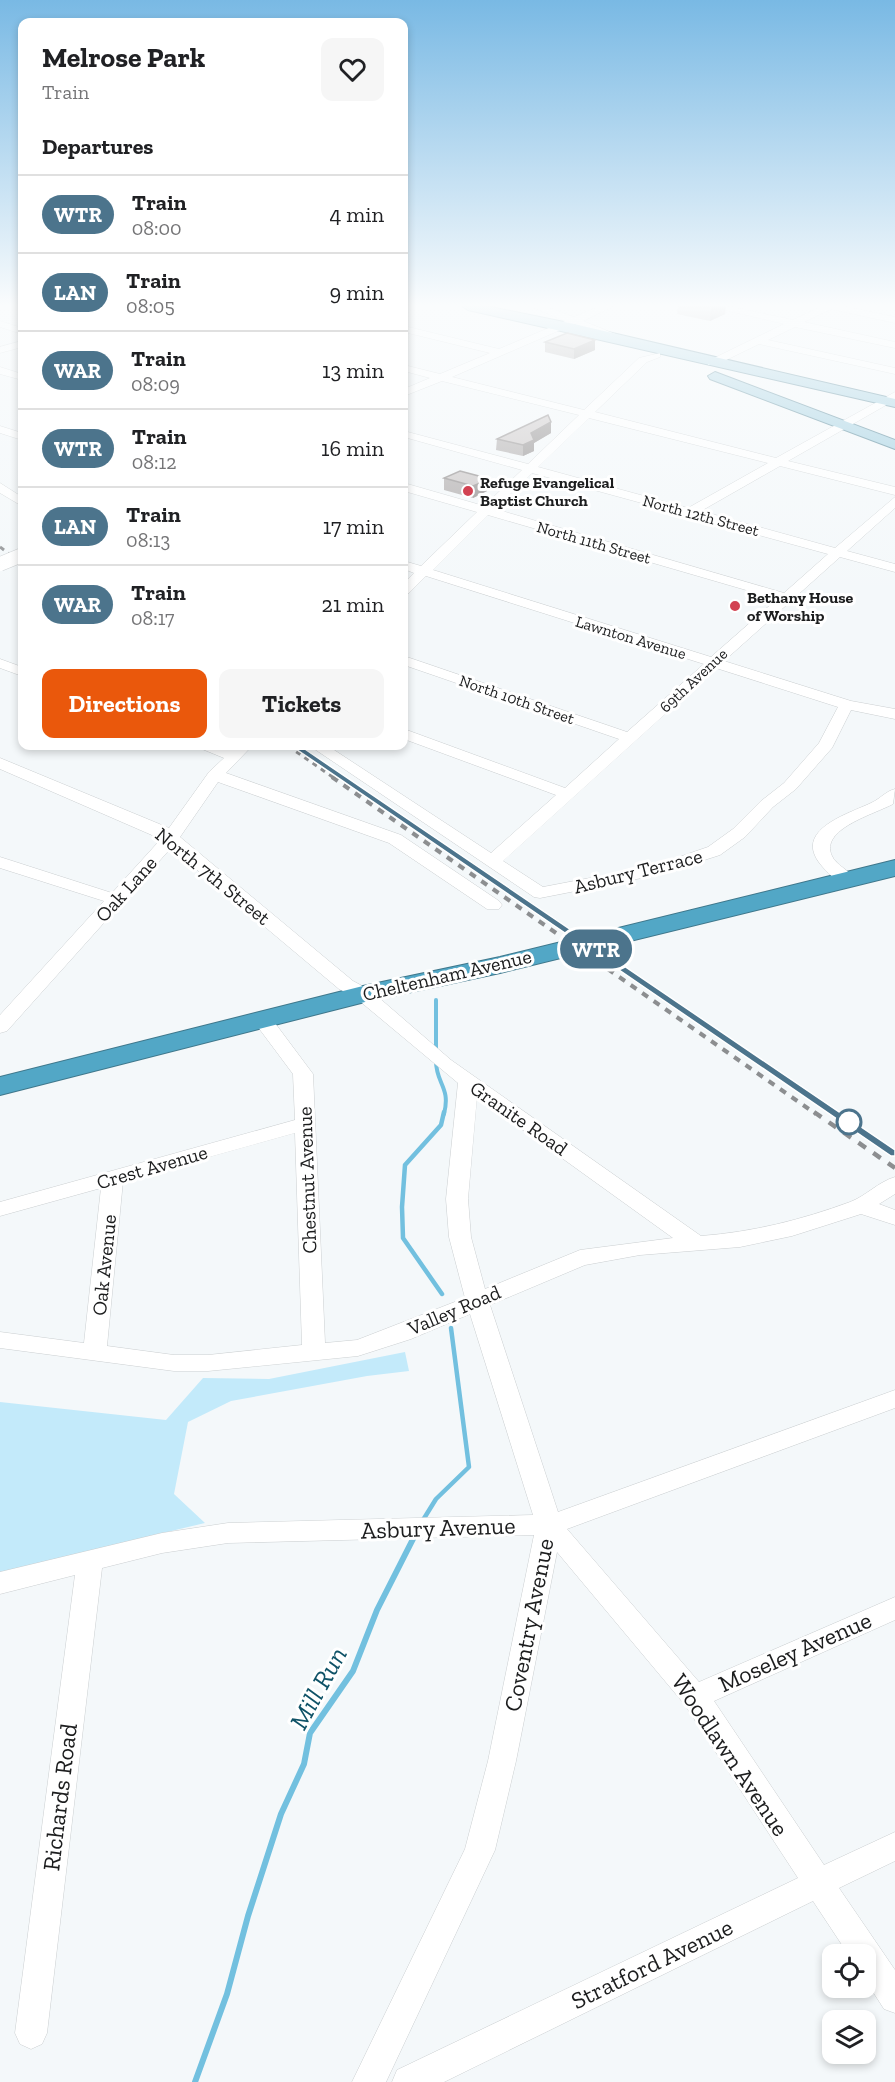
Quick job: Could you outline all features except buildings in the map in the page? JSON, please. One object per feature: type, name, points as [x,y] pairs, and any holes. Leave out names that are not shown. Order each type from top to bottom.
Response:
[{"type":"highway","name":"Cheltenham Avenue","points":[[0,1070],[840,874],[895,855]]},
{"type":"highway","name":"Cheltenham Avenue","points":[[840,874],[895,868]]},
{"type":"highway","name":"Cheltenham Avenue","points":[[0,1086],[262,1019],[355,989]]},
{"type":"main road","points":[[797,403],[844,425],[892,441]]},
{"type":"street","points":[[544,403],[895,491]]},
{"type":"street","points":[[408,586],[484,510],[598,403]]},
{"type":"street","points":[[690,512],[777,461],[886,403]]},
{"type":"street","points":[[1,430],[18,427]]},
{"type":"street","points":[[1,430],[18,436]]},
{"type":"street","name":"North 12th Street","points":[[408,435],[895,568]]},
{"type":"street","points":[[0,487],[18,499]]},
{"type":"street","name":"North 11th Street","points":[[408,487],[784,597]]},
{"type":"street","name":"69th Avenue","points":[[492,861],[784,597],[895,501]]},
{"type":"street","points":[[0,564],[18,557]]},
{"type":"street","name":"Lawnton Avenue","points":[[408,566],[848,705],[895,714]]},
{"type":"street","name":"North 10th Street","points":[[408,661],[630,738]]},
{"type":"street","points":[[0,663],[18,670]]},
{"type":"street","name":"Asbury Terrace","points":[[492,861],[540,893],[657,870],[714,851],[739,833],[767,804],[790,786],[826,745],[841,712],[848,705]]},
{"type":"street","points":[[408,735],[567,794]]},
{"type":"street","points":[[324,750],[492,861]]},
{"type":"street","name":"Oak Lane","points":[[0,1026],[117,900],[170,839],[215,775],[240,751]]},
{"type":"street","name":"North 7th Street","points":[[0,763],[156,828],[355,989]]},
{"type":"street","points":[[215,775],[395,839],[493,905]]},
{"type":"street","points":[[840,874],[822,852],[824,835],[838,823],[879,807],[895,794]]},
{"type":"street","points":[[0,862],[117,900]]},
{"type":"street","name":"Granite Road","points":[[355,989],[437,1059],[697,1244]]},
{"type":"street","name":"Chestnut Avenue","points":[[262,1019],[303,1074],[314,1354]]},
{"type":"street","name":"Coventry Avenue","points":[[369,2082],[480,1850],[502,1761],[549,1525],[477,1300],[460,1237],[457,1199],[468,1082]]},
{"type":"street","name":"Crest Avenue","points":[[0,1209],[304,1124]]},
{"type":"street","name":"Oak Avenue","points":[[95,1352],[113,1179]]},
{"type":"street","name":"Valley Road","points":[[0,1340],[174,1363],[208,1364],[358,1348],[403,1333],[580,1258],[640,1248],[740,1240],[784,1231],[861,1206],[895,1184]]},
{"type":"street","points":[[861,1206],[895,1218]]},
{"type":"street","name":"Asbury Avenue","points":[[0,1583],[162,1543],[228,1533],[549,1525],[895,1399]]},
{"type":"street","name":"Woodlawn Avenue","points":[[549,1525],[695,1697],[895,1998]]},
{"type":"street","name":"Richards Road","points":[[31,2033],[90,1562]]},
{"type":"street","name":"Moseley Avenue","points":[[695,1697],[895,1608]]},
{"type":"street","name":"Stratford Avenue","points":[[409,2082],[895,1846]]},
{"type":"shaded area","points":[[405,1352],[409,1371],[367,1376],[231,1401],[188,1422],[174,1494],[205,1523],[0,1576],[0,1402],[166,1420],[203,1378],[269,1379]]},
{"type":"waterway","name":"Mill Run","points":[[436,1000],[436,1050]]},
{"type":"waterway","name":"Mill Run","points":[[436,1061],[438,1075],[445,1091],[444,1114]]},
{"type":"waterway","name":"Mill Run","points":[[442,1294],[403,1238],[402,1207],[405,1165],[441,1125],[444,1112]]},
{"type":"waterway","name":"Mill Run","points":[[423,1520],[436,1499],[469,1467],[451,1328]]},
{"type":"waterway","name":"Mill Run","points":[[412,1540],[415,1535]]},
{"type":"waterway","name":"Mill Run","points":[[195,2082],[227,1994],[248,1916],[281,1814],[304,1764],[310,1733],[353,1671],[377,1610],[413,1539]]},
{"type":"railway","points":[[0,547],[18,560]]},
{"type":"railway","points":[[294,750],[334,778]]},
{"type":"railway","points":[[332,777],[816,1114]]},
{"type":"railway","points":[[471,864],[837,1114]]},
{"type":"railway","points":[[814,1112],[895,1168]]},
{"type":"railway","points":[[835,1112],[895,1153]]},
{"type":"train","name":"WTR","points":[[302,750],[895,1153]]},
{"type":"place","name":"Refuge Evangelical Baptist Church","points":[[468,491]]},
{"type":"place","name":"Bethany House of Worship","points":[[735,606]]}]
